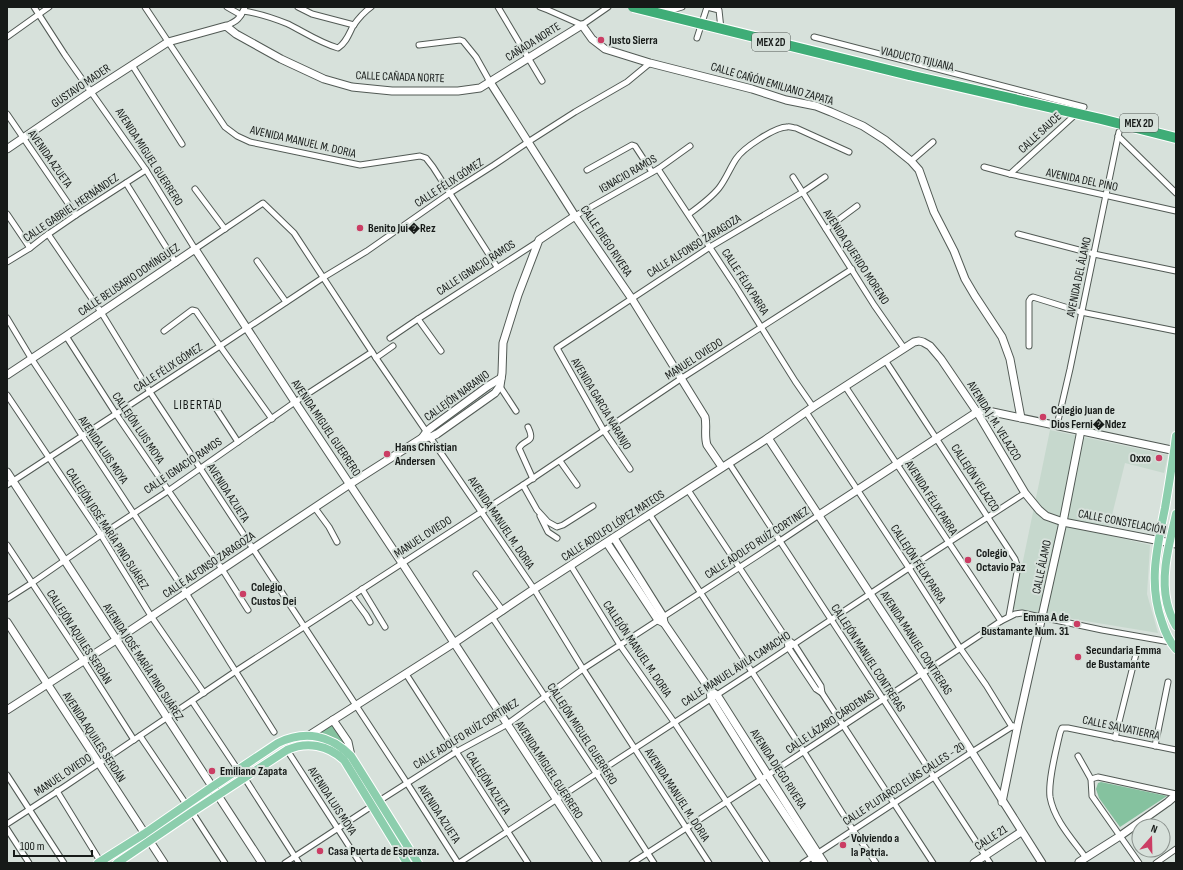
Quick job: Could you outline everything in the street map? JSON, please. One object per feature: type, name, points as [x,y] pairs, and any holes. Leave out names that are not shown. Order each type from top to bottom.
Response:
[{"type":"highway","name":"VIADUCTO TIJUANA","points":[[633,7],[1101,119]]},
{"type":"highway","name":"VIADUCTO TIJUANA","points":[[655,7],[909,73],[1176,132]]},
{"type":"highway","name":"MEX 2D","points":[[1101,119],[1176,138]]},
{"type":"highway","name":"MEX 2D","points":[[1101,119],[1176,143]]},
{"type":"main road","points":[[1176,436],[1175,451],[1158,541],[1154,572],[1155,597],[1158,611],[1170,642],[1176,649]]},
{"type":"main road","points":[[1176,514],[1173,544],[1166,567],[1164,588],[1167,605],[1176,626]]},
{"type":"main road","points":[[99,862],[144,834],[186,804],[283,741],[308,736],[318,737],[336,744],[351,756],[407,863]]},
{"type":"main road","points":[[118,863],[244,777],[287,750],[294,746],[315,745],[330,749],[344,760],[418,863]]},
{"type":"street","name":"AVENIDA MIGUEL GUERRERO","points":[[34,7],[146,170],[295,402],[598,863]]},
{"type":"street","points":[[7,37],[49,7]]},
{"type":"street","name":"AVENIDA MANUEL M. DORIA","points":[[145,7],[225,127],[237,136],[250,142],[360,165],[420,156],[426,158],[450,193]]},
{"type":"street","points":[[226,7],[256,13],[287,24],[317,40],[338,48],[342,45],[354,25],[371,7]]},
{"type":"street","points":[[298,7],[312,14],[354,25]]},
{"type":"street","points":[[498,7],[542,81]]},
{"type":"street","name":"CALLE CAÑÓN EMILIANO ZAPATA","points":[[540,7],[582,25],[592,39],[605,49],[650,63],[752,89],[786,100],[816,106],[831,112],[863,126],[885,140],[910,161],[918,170],[934,212],[954,251],[966,279],[975,296],[1002,337],[1010,359],[1021,418]]},
{"type":"street","name":"CAÑADA NORTE","points":[[490,82],[582,25],[608,7]]},
{"type":"street","points":[[655,7],[672,10],[682,7]]},
{"type":"street","points":[[697,38],[707,7],[719,10],[721,29]]},
{"type":"street","points":[[168,42],[236,22],[243,11]]},
{"type":"street","name":"CALLE CAÑADA NORTE","points":[[226,26],[236,34],[286,62],[324,79],[352,87],[392,90],[458,91],[480,88],[490,82]]},
{"type":"street","name":"CALLE SAUCE","points":[[814,37],[1084,107],[1010,174]]},
{"type":"street","name":"CALLE DIEGO RIVERA","points":[[418,44],[460,40],[466,44],[476,57],[490,82],[575,216],[632,299],[706,417],[706,442],[722,467]]},
{"type":"street","name":"GUSTAVO MADER","points":[[7,149],[92,91],[168,42]]},
{"type":"street","name":"CALLE FÉLIX GÓMEZ","points":[[10,483],[324,277],[367,251],[450,193],[528,142],[575,112],[621,86],[650,63]]},
{"type":"street","points":[[132,66],[182,144]]},
{"type":"street","name":"AVENIDA AZUETA","points":[[7,114],[76,215]]},
{"type":"street","points":[[689,214],[701,206],[719,188],[736,158],[742,152],[757,140],[781,128],[788,126],[796,128],[849,152]]},
{"type":"street","name":"AVENIDA DEL ÁLAMO","points":[[1057,425],[1119,134],[1176,193]]},
{"type":"street","points":[[910,161],[933,142]]},
{"type":"street","points":[[587,170],[633,145],[652,172]]},
{"type":"street","name":"IGNACIO RAMOS","points":[[575,216],[658,169],[690,146]]},
{"type":"street","name":"AVENIDA DEL PINO","points":[[984,167],[1176,211]]},
{"type":"street","name":"CALLE FÉLIX PARRA","points":[[658,169],[689,214],[812,407]]},
{"type":"street","name":"CALLE GABRIEL HERNÁNDEZ","points":[[7,262],[146,170]]},
{"type":"street","name":"AVENIDA QUERIDO MORENO","points":[[793,177],[904,348]]},
{"type":"street","name":"CALLE ALFONSO ZARAGOZA","points":[[557,348],[710,247],[825,177]]},
{"type":"street","points":[[126,183],[176,262]]},
{"type":"street","points":[[195,190],[225,229]]},
{"type":"street","points":[[450,193],[497,267]]},
{"type":"street","name":"AVENIDA MANUEL M. DORIA","points":[[263,203],[294,233],[324,277],[376,358],[534,589],[583,669],[709,863]]},
{"type":"street","name":"CALLE BELISARIO DOMÍNGUEZ","points":[[7,375],[263,203]]},
{"type":"street","points":[[826,229],[857,206]]},
{"type":"street","points":[[7,214],[30,248]]},
{"type":"street","name":"CALLE IGNACIO RAMOS","points":[[390,338],[575,216]]},
{"type":"street","name":"AVENIDA AZUETA","points":[[48,234],[101,312],[150,392],[458,863]]},
{"type":"street","points":[[1018,234],[1094,254],[1176,271]]},
{"type":"street","points":[[516,411],[499,382],[503,368],[503,343],[518,295],[539,240]]},
{"type":"street","points":[[257,261],[286,302]]},
{"type":"street","name":"MANUEL OVIEDO","points":[[7,824],[236,671],[523,485],[682,378],[852,269]]},
{"type":"street","points":[[1030,346],[1029,301],[1033,297],[1081,312],[1176,331]]},
{"type":"street","points":[[164,331],[194,310],[220,346]]},
{"type":"street","name":"AVENIDA LUIS MOYA","points":[[7,318],[31,358],[186,593],[274,732]]},
{"type":"street","points":[[418,319],[441,351]]},
{"type":"street","name":"CALLEJÓN LUIS MOYA","points":[[66,336],[116,414],[222,569],[248,610]]},
{"type":"street","name":"AVENIDA J. M. VELAZCO","points":[[904,348],[914,342],[923,342],[927,344],[941,359],[977,412],[1025,493],[1046,516],[1063,522]]},
{"type":"street","name":"CALLE FÉLIX GÓMEZ","points":[[220,346],[272,419]]},
{"type":"street","points":[[376,358],[393,346]]},
{"type":"street","name":"AVENIDA GARCIA NARANJO","points":[[557,348],[604,431],[630,469]]},
{"type":"street","name":"CALLE ADOLFO LÓPEZ MATEOS","points":[[308,736],[454,643],[534,589],[650,515],[768,438],[812,407],[904,348]]},
{"type":"street","name":"CALLE IGNACIO RAMOS","points":[[7,599],[168,491],[295,402],[372,352]]},
{"type":"street","name":"CALLEJÓN VELAZCO","points":[[885,360],[1015,559],[1017,572],[1009,616]]},
{"type":"street","name":"CALLEJÓN NARANJO","points":[[428,434],[495,393],[499,382]]},
{"type":"street","name":"AVENIDA FÉLIX PARRA","points":[[845,386],[1001,622]]},
{"type":"street","name":"CALLEJÓN JOSÉ MARÍA PINO SUÁREZ","points":[[7,395],[101,535],[151,616],[204,693]]},
{"type":"street","points":[[212,402],[238,442]]},
{"type":"street","points":[[977,412],[988,411],[1175,451]]},
{"type":"street","name":"CALLEJÓN FÉLIX PARRA","points":[[806,412],[960,648],[1015,726]]},
{"type":"street","name":"CALLE ADOLFO RUÍZ CORTINEZ","points":[[286,863],[337,828],[456,752],[506,724],[583,669],[662,620],[700,593],[977,412]]},
{"type":"street","points":[[528,427],[532,435],[531,438],[518,448],[532,479]]},
{"type":"street","name":"CALLE ÁLAMO","points":[[1002,802],[1015,726],[1042,618],[1081,430]]},
{"type":"street","name":"CALLE ALFONSO ZARAGOZA","points":[[7,710],[116,640],[253,548],[428,434]]},
{"type":"street","name":"AVENIDA MANUEL CONTRERAS","points":[[768,438],[922,673],[1002,802],[1042,863]]},
{"type":"street","points":[[560,460],[577,485]]},
{"type":"street","name":"CALLEJÓN MANUEL CONTRERAS","points":[[729,463],[990,863]]},
{"type":"street","name":"AVENIDA JOSÉ MARÍA PINO SUÁREZ","points":[[7,472],[10,483],[64,561],[262,863]]},
{"type":"street","points":[[523,485],[548,532],[556,538]]},
{"type":"street","points":[[688,490],[786,638],[794,644],[821,686],[822,693]]},
{"type":"street","name":"CALLE MANUEL ÁVILA CAMACHO","points":[[458,863],[1025,493]]},
{"type":"street","points":[[537,510],[548,522],[557,527],[563,525],[593,506]]},
{"type":"street","points":[[315,508],[329,527],[337,542]]},
{"type":"street","points":[[650,515],[853,830],[876,863]]},
{"type":"street","name":"CALLE CONSTELACIÓN","points":[[1063,522],[1173,544]]},
{"type":"street","name":"AVENIDA DIEGO RIVERA","points":[[614,538],[662,620]]},
{"type":"street","name":"AVENIDA DIEGO RIVERA","points":[[607,543],[710,690],[761,779],[815,854],[824,863]]},
{"type":"street","name":"CALLEJÓN AQUILES SERDÁN","points":[[7,545],[134,740]]},
{"type":"street","name":"CALLEJÓN MANUEL M. DORIA","points":[[571,566],[620,645],[674,722],[767,863]]},
{"type":"street","points":[[476,574],[503,611]]},
{"type":"street","points":[[362,589],[385,627]]},
{"type":"street","points":[[352,596],[370,622]]},
{"type":"street","points":[[1009,616],[1018,613],[1170,642]]},
{"type":"street","name":"CALLE LÁZARO CÁRDENAS","points":[[632,863],[804,752],[1009,616]]},
{"type":"street","name":"CALLEJÓN MIGUEL GUERRERO","points":[[492,617],[654,863]]},
{"type":"street","name":"AVENIDA AQUILES SERDÁN","points":[[7,622],[98,764],[164,863]]},
{"type":"street","points":[[786,638],[788,647],[816,689],[822,693],[933,863]]},
{"type":"street","points":[[1115,738],[1136,654]]},
{"type":"street","name":"CALLEJÓN AZUETA","points":[[406,674],[528,863]]},
{"type":"street","points":[[1155,746],[1168,682]]},
{"type":"street","name":"AVENIDA DIEGO RIVERA","points":[[714,697],[768,774],[815,854],[817,863]]},
{"type":"street","points":[[192,701],[238,770]]},
{"type":"street","points":[[333,720],[348,742],[351,756]]},
{"type":"street","name":"CALLE PLUTARCO ELÍAS CALLES - 20","points":[[803,863],[972,752],[1015,726]]},
{"type":"street","name":"CALLE SALVATIERRA","points":[[1086,858],[1054,812],[1050,798],[1050,786],[1062,728],[1176,750]]},
{"type":"street","points":[[140,736],[186,804]]},
{"type":"street","name":"AVENIDA LUIS MOYA","points":[[287,750],[360,863]]},
{"type":"street","points":[[1078,756],[1091,779],[1092,796],[1139,863]]},
{"type":"street","points":[[7,775],[64,863]]},
{"type":"street","points":[[244,777],[299,863]]},
{"type":"street","points":[[1091,779],[1098,777],[1176,795]]},
{"type":"street","points":[[57,791],[99,862]]},
{"type":"street","points":[[1079,862],[1120,836],[1176,795]]},
{"type":"street","points":[[192,812],[225,863]]},
{"type":"street","points":[[7,829],[29,863]]},
{"type":"street","name":"CALLE 21","points":[[974,863],[1021,832]]},
{"type":"street","points":[[1156,863],[1176,849]]},
{"type":"shaded area","points":[[1050,430],[1168,455],[1164,473],[1125,463],[1107,535],[1150,545],[1147,594],[1158,633],[1013,609]]},
{"type":"green space","points":[[333,725],[347,746],[330,736],[319,733]]},
{"type":"green space","points":[[1101,782],[1167,796],[1134,818],[1131,818],[1131,820],[1120,827],[1099,798],[1096,789],[1098,783]]},
{"type":"place","name":"Justo Sierra","points":[[601,40]]},
{"type":"place","name":"Benito Jui�Rez","points":[[360,228]]},
{"type":"place","name":"Colegio Juan de Dios Ferni�Ndez","points":[[1043,417]]},
{"type":"place","name":"Hans Christian Andersen","points":[[387,454]]},
{"type":"place","name":"Oxxo","points":[[1159,458]]},
{"type":"place","name":"Colegio Octavio Paz","points":[[968,560]]},
{"type":"place","name":"Colegio Custos Dei","points":[[243,594]]},
{"type":"place","name":"Emma A de Bustamante Num. 31","points":[[1077,624]]},
{"type":"place","name":"Secundaria Emma de Bustamante","points":[[1078,657]]},
{"type":"place","name":"Emiliano Zapata","points":[[212,771]]},
{"type":"place","name":"Volviendo a la Patria.","points":[[843,845]]},
{"type":"place","name":"Casa Puerta de Esperanza.","points":[[320,851]]},
{"type":"district","name":"LIBERTAD","points":[[198,405]]}]
